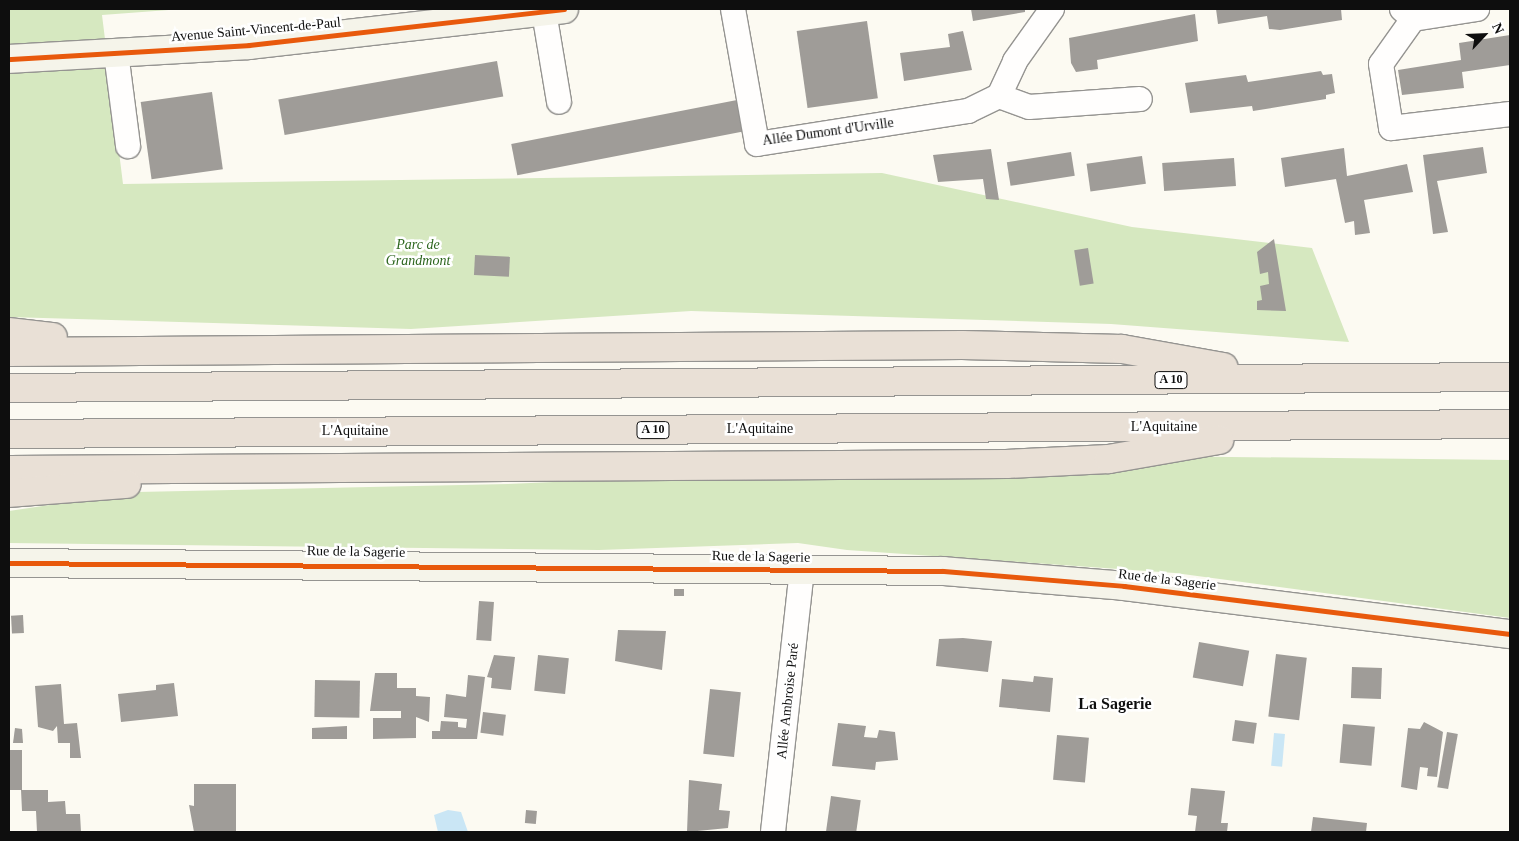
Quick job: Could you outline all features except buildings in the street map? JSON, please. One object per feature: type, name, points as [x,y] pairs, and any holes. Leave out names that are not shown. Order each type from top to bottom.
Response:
[{"type":"highway","points":[[9,332],[149,350]]},
{"type":"highway","points":[[9,352],[856,345],[1122,349],[1292,379]]},
{"type":"highway","name":"A 10","points":[[9,388],[1510,377]]},
{"type":"highway","name":"L'Aquitaine","points":[[9,434],[1510,424]]},
{"type":"highway","points":[[9,470],[1006,464],[1109,459],[1296,426]]},
{"type":"highway","points":[[9,493],[87,489],[242,468]]},
{"type":"street","name":"Allée Dumont d'Urville","points":[[733,9],[757,144],[968,111],[999,96]]},
{"type":"street","points":[[1052,9],[1015,61],[999,96],[1029,107],[1140,100]]},
{"type":"street","points":[[1477,9],[1407,14],[1381,64],[1390,128],[1510,114]]},
{"type":"street","points":[[554,10],[559,102]]},
{"type":"street","name":"Avenue Saint-Vincent-de-Paul","points":[[9,59],[249,44],[554,10]]},
{"type":"street","points":[[116,53],[128,146]]},
{"type":"street","name":"Rue de la Sagerie","points":[[9,563],[943,571],[1096,584],[1510,634]]},
{"type":"street","name":"Allée Ambroise Paré","points":[[773,832],[802,569]]},
{"type":"green space","name":"Parc de Grandmont","points":[[9,9],[182,9],[102,15],[123,184],[882,173],[1132,227],[1312,248],[1349,342],[1111,324],[691,311],[411,329],[9,317]]},
{"type":"green space","points":[[1147,456],[1510,460],[1510,618],[1175,573],[847,550],[798,543],[599,550],[9,543],[9,511],[137,492],[508,484]]},
{"type":"water","points":[[1274,733],[1285,734],[1282,767],[1271,766]]},
{"type":"water","points":[[448,810],[461,812],[468,832],[438,832],[434,815]]},
{"type":"cycle path","points":[[9,59],[249,45],[564,9]]},
{"type":"cycle path","points":[[9,563],[943,571],[1124,586],[1510,634]]},
{"type":"district","name":"La Sagerie","points":[[1115,704]]}]
